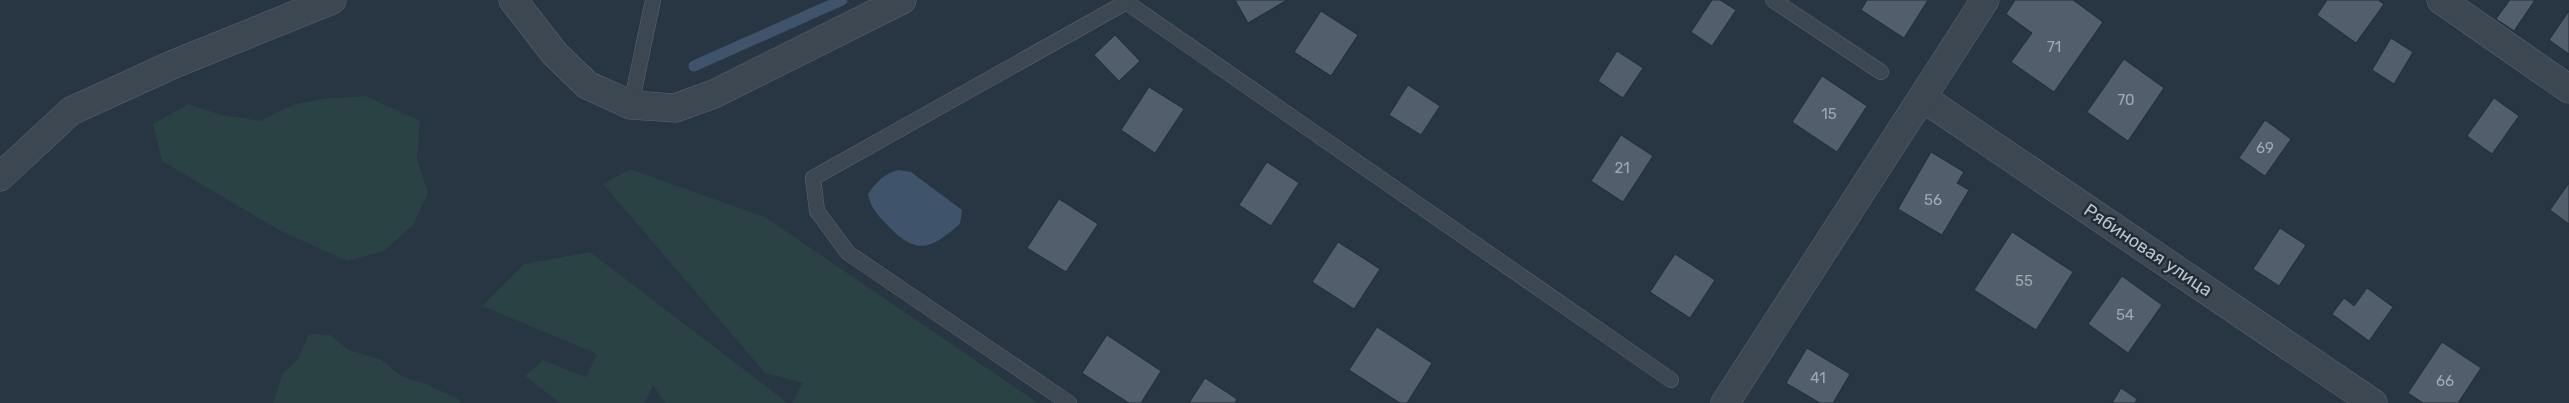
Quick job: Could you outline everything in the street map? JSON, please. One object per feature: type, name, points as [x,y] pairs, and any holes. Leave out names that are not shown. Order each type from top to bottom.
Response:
[{"type":"street","points":[[0,178],[71,111],[174,64],[332,0]]},
{"type":"street","points":[[513,0],[555,54],[587,85],[631,104],[676,108],[714,94],[902,0]]},
{"type":"street","points":[[1725,403],[1923,98],[1984,0]]},
{"type":"street","points":[[2441,0],[2569,89]]},
{"type":"street","name":"Рябиновая улица","points":[[1923,98],[2373,403]]},
{"type":"lane","points":[[631,104],[653,0]]},
{"type":"lane","points":[[1773,0],[1881,72]]},
{"type":"lane","points":[[1069,403],[848,253],[817,211],[813,178],[1128,1],[1671,380]]},
{"type":"green space","points":[[366,96],[420,121],[417,159],[428,193],[413,225],[384,251],[347,261],[279,230],[162,161],[153,124],[188,104],[222,115],[260,121],[295,104],[329,98]]},
{"type":"green space","points":[[630,169],[765,217],[1038,403],[792,403],[803,383],[765,373],[603,184]]},
{"type":"green space","points":[[590,252],[788,403],[665,403],[653,385],[645,403],[560,403],[525,376],[543,360],[586,377],[597,354],[482,306],[524,264]]},
{"type":"green space","points":[[309,334],[330,335],[349,350],[380,359],[403,377],[426,384],[458,399],[461,403],[273,403],[283,373],[298,359]]},
{"type":"water","points":[[898,170],[911,172],[962,210],[960,224],[941,239],[924,246],[907,242],[898,236],[875,212],[868,194],[881,179]]},
{"type":"building","points":[[1235,0],[1287,0],[1248,23]]},
{"type":"building","points":[[1712,0],[1720,0],[1736,10],[1712,46],[1691,32]]},
{"type":"building","points":[[1867,0],[1928,0],[1904,38],[1861,10]]},
{"type":"building","points":[[2015,0],[2073,0],[2103,22],[2054,92],[2011,62],[2032,33],[2006,14]]},
{"type":"building","points":[[2327,0],[2378,0],[2384,4],[2356,43],[2317,15]]},
{"type":"building","points":[[2507,0],[2535,0],[2514,31],[2496,19],[2509,1]]},
{"type":"building","points":[[1321,11],[1358,35],[1331,76],[1294,52]]},
{"type":"building","points":[[2569,11],[2569,54],[2549,40]]},
{"type":"building","points":[[1115,35],[1140,61],[1119,81],[1094,55]]},
{"type":"building","points":[[2391,38],[2413,52],[2394,84],[2372,70]]},
{"type":"building","points":[[1617,51],[1643,68],[1623,98],[1598,81]]},
{"type":"building","points":[[2124,59],[2164,88],[2128,141],[2087,112]]},
{"type":"building","points":[[1822,76],[1867,106],[1837,152],[1792,122]]},
{"type":"building","points":[[1408,85],[1440,106],[1421,135],[1389,115]]},
{"type":"building","points":[[1149,87],[1184,109],[1155,153],[1121,130]]},
{"type":"building","points":[[2494,98],[2519,116],[2492,154],[2467,136]]},
{"type":"building","points":[[2265,120],[2291,139],[2265,176],[2239,158]]},
{"type":"building","points":[[1621,135],[1653,156],[1623,202],[1591,181]]},
{"type":"building","points":[[1931,152],[1964,172],[1957,183],[1969,190],[1942,235],[1898,209]]},
{"type":"building","points":[[1267,162],[1299,183],[1271,226],[1239,205]]},
{"type":"building","points":[[2569,183],[2569,224],[2550,210]]},
{"type":"building","points":[[1059,199],[1098,224],[1066,272],[1027,248]]},
{"type":"building","points":[[2280,228],[2306,245],[2279,286],[2253,269]]},
{"type":"building","points":[[2012,232],[2073,272],[2036,330],[1974,290]]},
{"type":"building","points":[[1338,242],[1380,269],[1354,309],[1312,282]]},
{"type":"building","points":[[1675,254],[1715,280],[1690,318],[1650,292]]},
{"type":"building","points":[[2122,276],[2162,305],[2128,353],[2088,324]]},
{"type":"building","points":[[2367,288],[2393,307],[2369,341],[2332,314],[2344,298],[2354,306]]},
{"type":"building","points":[[1377,327],[1432,363],[1407,403],[1400,403],[1349,370]]},
{"type":"building","points":[[1107,335],[1161,371],[1141,403],[1129,403],[1082,373]]},
{"type":"building","points":[[2442,342],[2481,368],[2458,403],[2423,403],[2408,393]]},
{"type":"building","points":[[1807,348],[1850,374],[1833,403],[1820,403],[1786,383]]},
{"type":"building","points":[[1205,378],[1237,399],[1235,403],[1189,403]]},
{"type":"building","points":[[2121,388],[2137,399],[2135,403],[2112,403]]},
{"type":"waterway","points":[[694,66],[842,0]]}]
